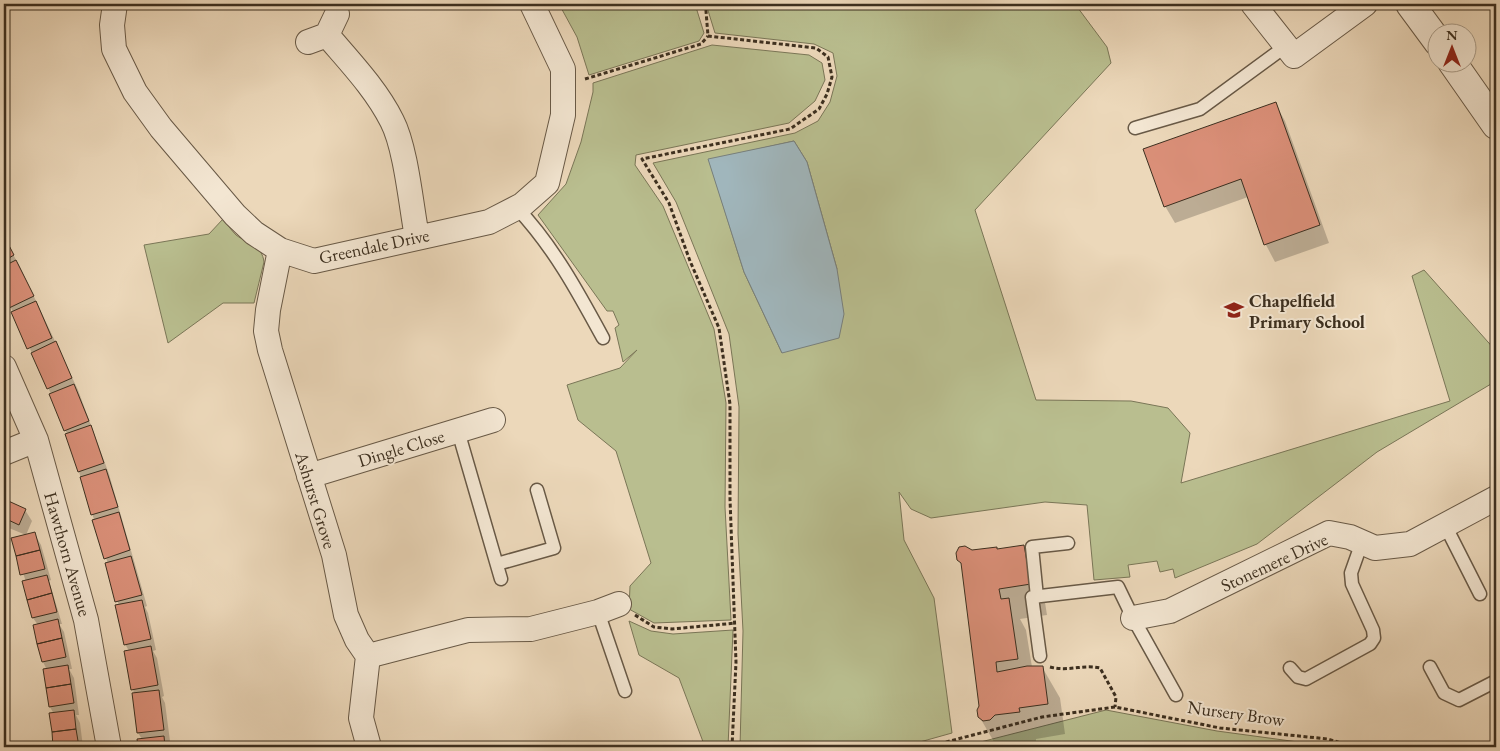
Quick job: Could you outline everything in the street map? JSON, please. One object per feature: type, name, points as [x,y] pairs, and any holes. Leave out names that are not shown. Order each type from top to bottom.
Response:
[{"type":"street","name":"Greendale Drive","points":[[115,4],[112,25],[114,49],[135,92],[161,128],[235,215],[254,233],[280,250],[314,260],[490,222],[517,208],[546,183],[563,115],[563,69],[532,4]]},
{"type":"street","points":[[1254,4],[1290,51],[1365,4]]},
{"type":"street","points":[[1410,4],[1428,28]]},
{"type":"street","points":[[324,31],[376,94],[393,122],[400,146],[417,237]]},
{"type":"street","points":[[1460,72],[1495,119]]},
{"type":"street","name":"Ashurst Grove","points":[[280,250],[266,331],[270,350],[334,555],[346,615],[357,640],[368,656]]},
{"type":"street","name":"Hawthorn Avenue","points":[[4,367],[36,440],[86,620],[109,747]]},
{"type":"street","name":"Dingle Close","points":[[309,476],[493,420]]},
{"type":"street","points":[[4,453],[36,440]]},
{"type":"street","name":"Stonemere Drive","points":[[1133,618],[1170,612],[1329,533],[1350,537],[1375,548],[1410,544],[1496,498]]},
{"type":"street","points":[[369,747],[361,718],[368,656],[468,630],[531,629],[609,608]]},
{"type":"lane","points":[[1135,128],[1200,109],[1290,51]]},
{"type":"lane","points":[[517,208],[538,232],[557,259],[603,338]]},
{"type":"lane","points":[[458,431],[501,579]]},
{"type":"lane","points":[[497,564],[554,548],[537,490]]},
{"type":"lane","points":[[1445,525],[1480,594]]},
{"type":"lane","points":[[1290,668],[1298,677],[1306,679],[1370,644],[1374,638],[1373,630],[1352,584],[1351,573],[1362,542]]},
{"type":"lane","points":[[1037,596],[1032,547],[1068,543]]},
{"type":"lane","points":[[1040,656],[1032,597],[1118,587],[1176,696]]},
{"type":"lane","points":[[609,608],[625,691]]},
{"type":"lane","points":[[1430,667],[1444,693],[1459,700],[1496,681]]},
{"type":"path","points":[[703,4],[708,36]]},
{"type":"path","points":[[563,85],[701,44],[708,36]]},
{"type":"path","points":[[708,36],[816,48],[828,57],[832,76],[827,94],[819,109],[790,129],[642,159],[669,203],[690,260],[719,328],[730,404],[730,499],[736,623],[732,747]]},
{"type":"path","points":[[609,608],[654,627],[672,629],[736,623]]},
{"type":"path","points":[[1040,656],[1044,666],[1064,671],[1089,666],[1100,668],[1116,697],[1115,707]]},
{"type":"path","name":"Nursery Brow","points":[[927,747],[1042,717],[1115,707],[1220,728],[1328,739],[1354,747]]},
{"type":"green space","points":[[559,4],[695,4],[704,33],[699,41],[589,75],[577,37]]},
{"type":"green space","points":[[706,4],[1075,4],[1107,47],[1111,63],[975,210],[1036,400],[1131,401],[1168,408],[1190,433],[1181,483],[1450,401],[1412,276],[1424,270],[1496,351],[1496,381],[1377,452],[1257,544],[1175,578],[1173,569],[1160,572],[1157,561],[1128,565],[1130,577],[1094,580],[1087,505],[1045,502],[931,518],[911,509],[899,492],[904,540],[934,598],[952,733],[902,747],[740,747],[743,631],[738,534],[739,407],[729,334],[676,202],[653,163],[795,133],[818,121],[830,102],[837,76],[833,53],[814,44],[715,33]],"holes":[[[794,141],[807,162],[837,269],[782,353],[744,272],[709,160]]]},
{"type":"green space","points":[[712,45],[809,55],[822,63],[825,80],[815,101],[789,123],[636,155],[635,165],[663,206],[714,329],[726,403],[725,507],[731,620],[654,623],[629,609],[630,586],[651,563],[616,451],[578,420],[567,385],[620,368],[637,350],[623,362],[615,328],[619,325],[613,311],[607,311],[538,215],[566,184],[581,142],[593,92],[593,83]]},
{"type":"green space","points":[[223,219],[236,235],[254,245],[263,256],[264,262],[254,303],[223,303],[168,343],[144,245],[209,234]]},
{"type":"green space","points":[[629,621],[651,631],[673,634],[733,630],[728,747],[705,747],[679,678],[639,655]]},
{"type":"green space","points":[[1106,710],[1217,731],[1335,747],[961,747]]},
{"type":"water","points":[[794,141],[807,162],[837,269],[844,314],[839,338],[782,353],[744,272],[708,159]]},
{"type":"building","points":[[1276,102],[1320,225],[1264,245],[1241,179],[1164,207],[1143,149]]},
{"type":"building","points":[[4,236],[14,255],[4,261]]},
{"type":"building","points":[[16,260],[34,296],[9,308],[4,296],[4,266]]},
{"type":"building","points":[[36,301],[52,338],[27,349],[11,312]]},
{"type":"building","points":[[56,341],[72,378],[47,389],[31,353]]},
{"type":"building","points":[[74,384],[89,421],[64,431],[49,394]]},
{"type":"building","points":[[91,425],[104,463],[78,472],[65,434]]},
{"type":"building","points":[[106,469],[118,507],[91,515],[80,477]]},
{"type":"building","points":[[4,499],[26,509],[19,525],[4,518]]},
{"type":"building","points":[[119,512],[130,550],[104,559],[92,520]]},
{"type":"building","points":[[35,532],[40,550],[16,556],[11,538]]},
{"type":"building","points":[[1024,545],[1031,584],[999,589],[1001,599],[1009,598],[1018,659],[996,662],[997,672],[1027,666],[1043,666],[1048,704],[1019,708],[1020,712],[995,715],[990,720],[983,721],[978,717],[977,710],[979,706],[961,563],[957,560],[956,553],[959,547],[965,546],[972,550]]},
{"type":"building","points":[[40,550],[45,569],[20,575],[16,556]]},
{"type":"building","points":[[131,556],[142,595],[115,602],[105,563]]},
{"type":"building","points":[[47,575],[52,593],[27,600],[22,581]]},
{"type":"building","points":[[52,593],[57,612],[32,618],[27,600]]},
{"type":"building","points":[[142,600],[151,639],[124,645],[115,605]]},
{"type":"building","points":[[58,619],[62,638],[37,644],[33,625]]},
{"type":"building","points":[[62,638],[66,657],[42,662],[37,644]]},
{"type":"building","points":[[151,646],[158,685],[131,690],[124,651]]},
{"type":"building","points":[[68,665],[71,684],[46,688],[43,669]]},
{"type":"building","points":[[71,684],[74,703],[49,707],[46,688]]},
{"type":"building","points":[[159,690],[164,730],[137,733],[132,693]]},
{"type":"building","points":[[74,710],[76,729],[52,732],[49,713]]},
{"type":"building","points":[[76,729],[79,747],[53,747],[52,732]]},
{"type":"building","points":[[164,736],[165,747],[138,747],[137,739]]},
{"type":"place","name":"Chapelfield Primary School","points":[[1234,310]]}]
